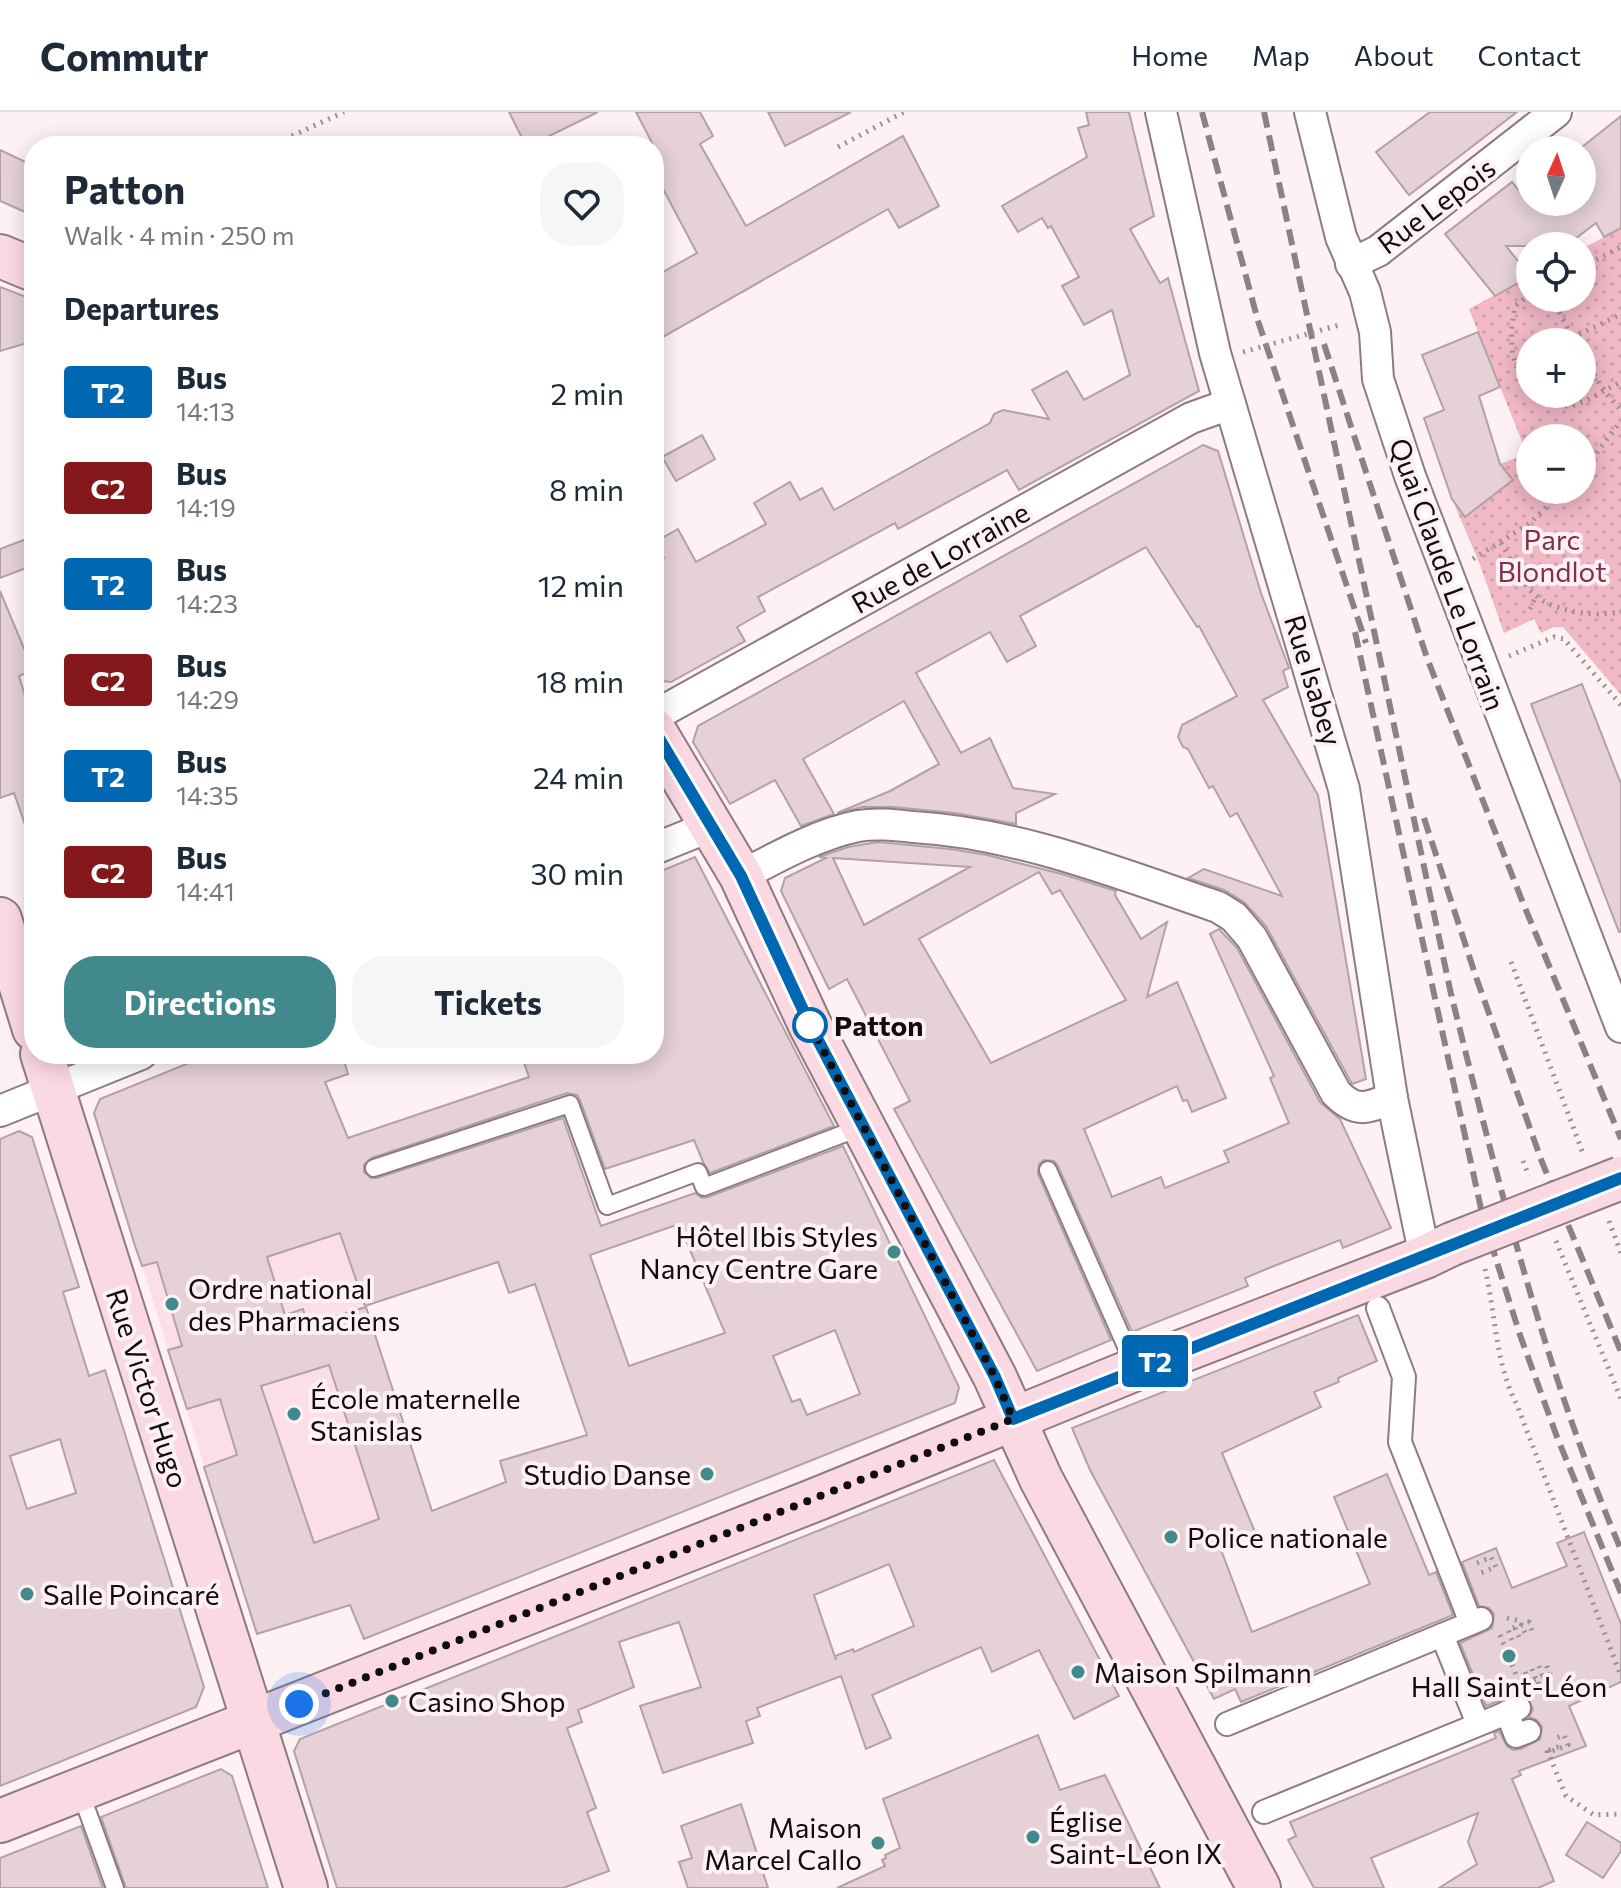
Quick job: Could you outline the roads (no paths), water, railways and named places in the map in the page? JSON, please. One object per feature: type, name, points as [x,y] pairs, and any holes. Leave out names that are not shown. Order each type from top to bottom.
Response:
[{"type":"main road","points":[[0,256],[24,266]]},
{"type":"main road","points":[[664,747],[741,876],[810,1025],[995,1377],[1041,1479],[1259,1888]]},
{"type":"main road","points":[[0,919],[24,997]]},
{"type":"main road","name":"Rue Victor Hugo","points":[[47,1072],[306,1888]]},
{"type":"main road","points":[[0,1821],[1136,1369],[1453,1253],[1604,1184]]},
{"type":"street","name":"Rue Isabey","points":[[1161,112],[1199,277],[1203,310],[1339,767],[1392,1098],[1453,1253]]},
{"type":"street","name":"Quai Claude Le Lorrain","points":[[1310,112],[1334,214],[1351,264],[1365,292],[1375,332],[1378,379],[1410,476],[1621,1027]]},
{"type":"street","name":"Rue Lepois","points":[[1351,264],[1378,251],[1556,112]]},
{"type":"street","name":"Rue de Lorraine","points":[[664,710],[1191,418],[1230,404]]},
{"type":"street","points":[[741,876],[825,838],[867,825],[933,828],[1026,845],[1071,857],[1218,907],[1234,917],[1252,938],[1336,1093],[1356,1108],[1369,1107],[1392,1098]]},
{"type":"street","points":[[664,845],[711,826]]},
{"type":"street","points":[[0,1111],[47,1072],[89,1064]]},
{"type":"street","points":[[1227,1724],[1442,1635],[1486,1623],[1400,1442],[1404,1377],[1378,1308]]},
{"type":"street","points":[[1442,1635],[1478,1724]]},
{"type":"street","points":[[1264,1812],[1478,1724],[1517,1699],[1516,1736],[1529,1731]]},
{"type":"lane","points":[[374,1168],[570,1104],[607,1206],[698,1172],[704,1187],[864,1126]]},
{"type":"lane","points":[[1048,1170],[1136,1369]]},
{"type":"lane","points":[[80,1790],[115,1888]]},
{"type":"railway","points":[[1202,112],[1258,321],[1366,643]]},
{"type":"railway","points":[[1264,112],[1451,994],[1505,1205],[1546,1345],[1621,1550]]},
{"type":"railway","points":[[1324,344],[1427,658],[1523,903],[1621,1139]]},
{"type":"railway","points":[[1355,632],[1483,1218],[1520,1335],[1557,1437],[1621,1593]]},
{"type":"railway","points":[[1424,818],[1477,980],[1542,1162],[1621,1352]]},
{"type":"place","name":"Patton","points":[[810,1025]]},
{"type":"place","name":"Hôtel Ibis Styles Nancy Centre Gare","points":[[894,1252]]},
{"type":"place","name":"Ordre national des Pharmaciens","points":[[172,1304]]},
{"type":"place","name":"École maternelle Stanislas","points":[[294,1414]]},
{"type":"place","name":"Studio Danse","points":[[707,1474]]},
{"type":"place","name":"Police nationale","points":[[1171,1537]]},
{"type":"place","name":"Salle Poincaré","points":[[27,1594]]},
{"type":"place","name":"Hall Saint-Léon","points":[[1509,1656]]},
{"type":"place","name":"Maison Spilmann","points":[[1078,1672]]},
{"type":"place","name":"Casino Shop","points":[[392,1701]]},
{"type":"place","name":"Église Saint-Léon IX","points":[[1033,1837]]},
{"type":"place","name":"Maison Marcel Callo","points":[[878,1843]]},
{"type":"park label","name":"Parc Blondlot","points":[[1552,555]]}]
